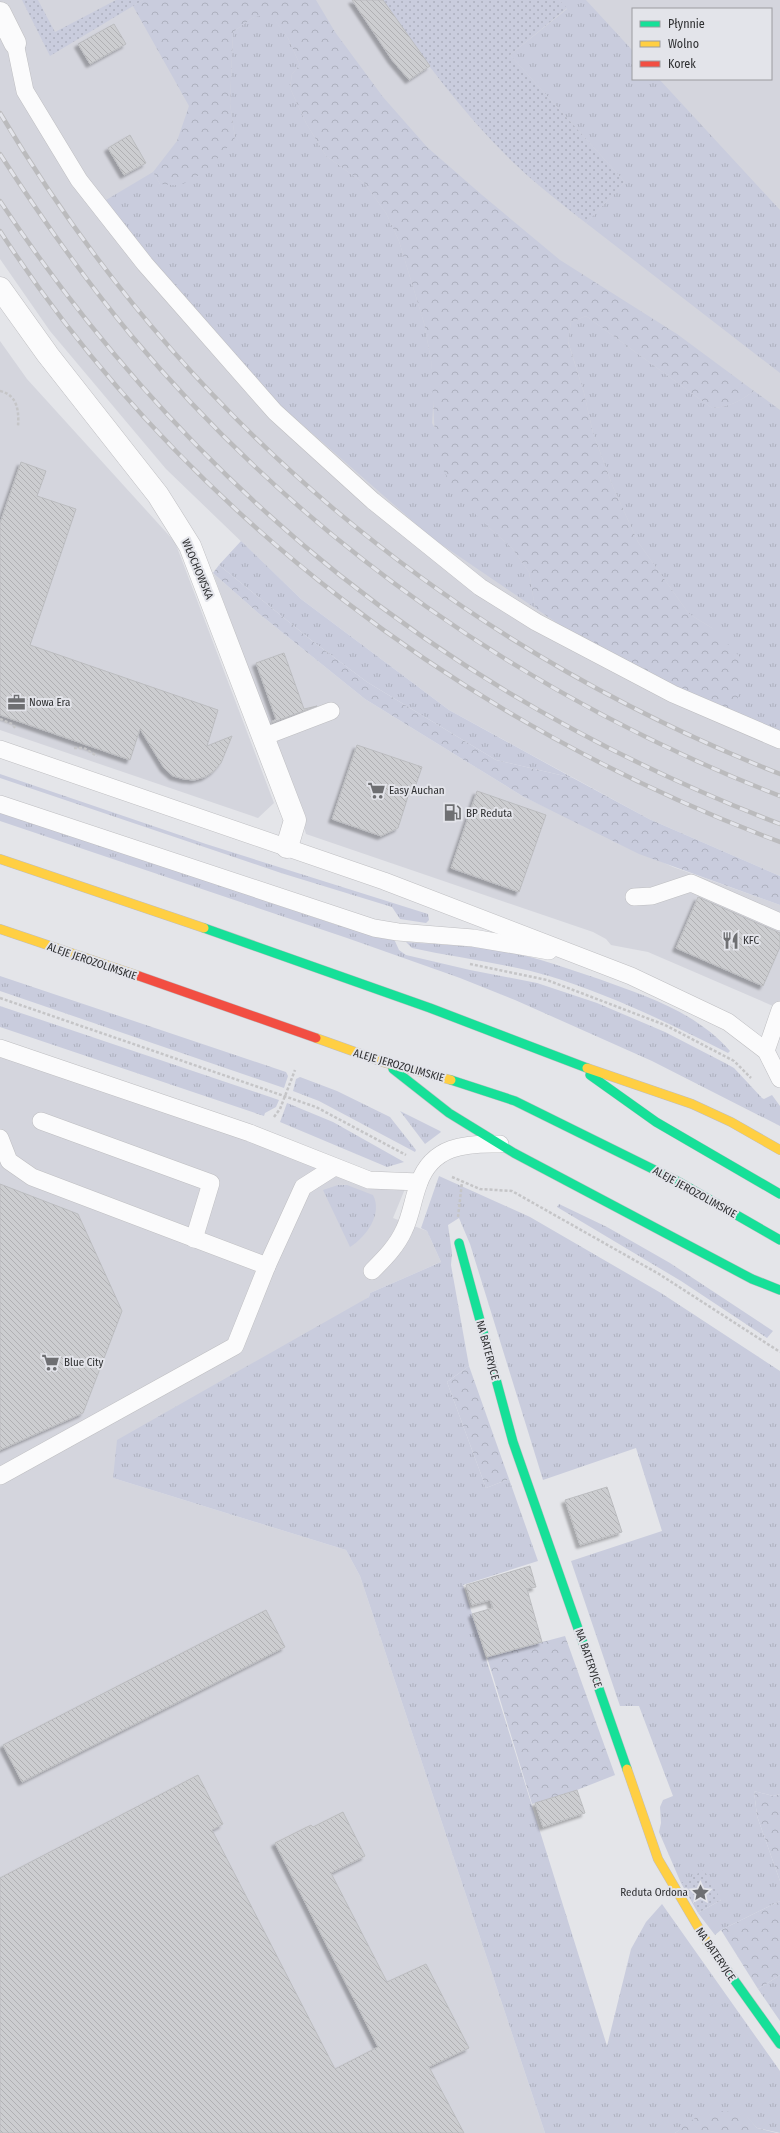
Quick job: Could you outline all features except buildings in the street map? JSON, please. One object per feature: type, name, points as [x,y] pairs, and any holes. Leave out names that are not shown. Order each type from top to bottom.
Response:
[{"type":"main road","points":[[0,859],[371,985],[573,1062],[698,1106],[780,1150]]},
{"type":"main road","name":"ALEJE JEROZOLIMSKIE","points":[[0,929],[206,999],[386,1063],[479,1088],[515,1101],[679,1182],[780,1240]]},
{"type":"main road","points":[[573,1062],[656,1122],[780,1194]]},
{"type":"main road","points":[[386,1063],[449,1113],[536,1165],[659,1228],[752,1279],[780,1290]]},
{"type":"main road","name":"NA BATERYJCE","points":[[459,1243],[513,1442],[658,1859],[707,1943],[780,2044]]},
{"type":"main road","points":[[752,1279],[776,1298]]},
{"type":"street","points":[[0,13],[15,43]]},
{"type":"street","name":"WŁOCHOWSKA","points":[[0,288],[48,355],[158,495],[190,546],[295,820],[287,847]]},
{"type":"lane","points":[[15,43],[25,91],[79,180],[145,264],[275,412],[373,501],[480,587],[530,618],[673,694],[780,740]]},
{"type":"lane","points":[[264,737],[331,711]]},
{"type":"lane","points":[[0,749],[287,847],[452,906],[585,957],[681,998],[728,1022],[766,1051],[780,1079]]},
{"type":"lane","points":[[0,804],[374,928],[398,932],[473,938],[585,957]]},
{"type":"lane","points":[[634,897],[652,896],[691,883],[780,922]]},
{"type":"lane","points":[[766,1051],[780,1010]]},
{"type":"lane","points":[[0,1048],[250,1133],[333,1168],[369,1180],[419,1182]]},
{"type":"lane","points":[[40,1121],[212,1183],[194,1239]]},
{"type":"lane","points":[[0,1138],[9,1161],[32,1177],[267,1266]]},
{"type":"lane","points":[[372,1271],[387,1257],[404,1230],[419,1182],[434,1158],[446,1151],[463,1146],[500,1144]]},
{"type":"lane","points":[[0,1476],[234,1346],[267,1266],[303,1187],[333,1168]]},
{"type":"path","points":[[0,391],[13,400],[19,409],[18,426]]},
{"type":"path","points":[[0,998],[316,1107],[411,1158]]},
{"type":"path","points":[[448,1175],[462,1182],[480,1188],[512,1191],[659,1274],[780,1352]]},
{"type":"path","points":[[459,1243],[458,1209],[462,1182]]},
{"type":"shaded area","points":[[0,0],[780,0],[780,876],[649,819],[449,710],[301,599],[166,469],[50,331],[0,259]]},
{"type":"shaded area","points":[[0,341],[27,379],[175,542],[274,803],[258,818],[0,730]]},
{"type":"shaded area","points":[[213,573],[257,612],[365,699],[524,797],[673,867],[780,905],[780,1009],[648,952],[611,945],[606,939],[593,932],[306,834],[297,801]]},
{"type":"shaded area","points":[[0,1041],[407,1184],[393,1218],[427,1231],[441,1262],[370,1293],[369,1297],[113,1478],[346,1550],[360,1576],[545,2133],[0,2133]]},
{"type":"green space","points":[[22,0],[38,0],[55,32],[116,0],[143,0],[50,56]]},
{"type":"green space","points":[[143,0],[316,0],[335,32],[383,97],[427,147],[560,260],[677,334],[754,391],[734,403],[712,408],[586,316],[571,322],[568,342],[584,393],[593,433],[613,487],[638,542],[689,614],[712,628],[740,657],[742,687],[729,719],[606,656],[535,608],[529,572],[512,548],[487,526],[460,498],[436,458],[431,360],[424,323],[399,241],[386,213],[365,184],[326,156],[306,123],[290,88],[292,74],[300,65],[288,38],[269,13],[252,18],[233,32],[230,104],[235,138],[210,166],[195,178],[179,185],[160,184],[153,172],[177,141],[189,106],[133,6]]},
{"type":"green space","points":[[383,0],[559,0],[567,8],[510,55],[625,182],[586,223],[524,173],[479,127],[413,44]]},
{"type":"green space","points":[[559,0],[586,0],[632,50],[632,80],[660,80],[780,210],[780,373],[586,223],[625,182],[510,55],[567,9]]},
{"type":"green space","points":[[269,12],[288,38],[300,65],[292,74],[290,88],[306,123],[326,156],[365,184],[386,213],[399,241],[424,323],[431,360],[434,393],[432,423],[487,526],[512,548],[529,572],[535,608],[432,538],[272,398],[138,253],[106,200],[153,172],[160,184],[235,138],[230,104],[233,32],[252,18]]},
{"type":"green space","points":[[586,316],[712,408],[734,403],[754,391],[780,410],[780,739],[729,719],[712,628],[689,614],[638,542],[613,487],[593,433],[584,393],[568,341],[571,322]]},
{"type":"green space","points":[[241,541],[301,599],[449,710],[573,778],[496,760],[367,682],[311,640],[219,565]]},
{"type":"green space","points":[[219,565],[311,640],[367,682],[496,760],[573,778],[649,819],[780,876],[780,905],[639,854],[524,797],[365,699],[257,612],[213,573]]},
{"type":"green space","points":[[0,774],[206,844],[428,914],[429,920],[426,923],[400,919],[392,907],[281,873],[0,778]]},
{"type":"green space","points":[[0,812],[337,925],[394,939],[399,950],[406,955],[470,970],[537,983],[597,1003],[665,1032],[734,1068],[762,1098],[764,1099],[772,1095],[780,1106],[780,1126],[652,1061],[515,1000],[460,978],[347,938],[0,821]]},
{"type":"green space","points":[[406,942],[470,947],[520,954],[576,971],[635,992],[669,1007],[702,1026],[717,1037],[730,1051],[728,1053],[685,1031],[618,1001],[549,976],[532,971],[412,948]]},
{"type":"green space","points":[[0,976],[286,1072],[288,1076],[284,1088],[0,991]]},
{"type":"green space","points":[[0,1006],[279,1100],[276,1107],[265,1113],[264,1116],[0,1027]]},
{"type":"green space","points":[[300,1077],[337,1091],[390,1117],[416,1150],[415,1152],[319,1101],[293,1091],[296,1079]]},
{"type":"green space","points":[[287,1103],[333,1122],[404,1162],[387,1167],[280,1122]]},
{"type":"green space","points":[[400,1111],[440,1131],[441,1132],[425,1144]]},
{"type":"green space","points":[[439,1176],[530,1217],[661,1293],[780,1371],[780,1794],[773,1796],[754,1791],[757,1816],[780,1881],[780,1901],[721,1930],[715,1935],[698,1913],[721,1900],[681,1883],[659,1832],[661,1823],[660,1807],[663,1800],[673,1796],[639,1706],[620,1706],[571,1561],[662,1531],[636,1448],[543,1480],[470,1244],[459,1218],[448,1225],[452,1253],[451,1265],[469,1366],[447,1382],[486,1488],[509,1479],[538,1561],[463,1585],[607,2046],[631,1949],[646,1922],[662,1904],[780,2071],[780,2133],[757,2128],[744,2114],[684,2127],[675,2133],[545,2133],[360,1576],[346,1550],[113,1478],[117,1440],[369,1297],[370,1293],[441,1262],[427,1231],[421,1228]]},
{"type":"green space","points":[[338,1185],[347,1185],[373,1195],[376,1202],[374,1217],[367,1231],[350,1247],[323,1190]]},
{"type":"green space","points":[[559,1204],[607,1227],[670,1263],[773,1331],[767,1338],[681,1281],[557,1207]]},
{"type":"green space","points":[[469,1366],[509,1479],[486,1488],[447,1382]]},
{"type":"green space","points":[[565,1636],[615,1775],[577,1790],[532,1804],[487,1657]]},
{"type":"green space","points":[[754,1791],[773,1796],[780,1794],[780,1881],[757,1816]]},
{"type":"green space","points":[[704,1870],[721,1900],[698,1913],[681,1883]]},
{"type":"green space","points":[[780,1901],[780,1975],[758,1989],[721,1930]]},
{"type":"green space","points":[[780,1975],[780,2021],[758,1989]]},
{"type":"green space","points":[[723,2111],[745,2114],[757,2128],[777,2133],[675,2133],[699,2115]]},
{"type":"railway","points":[[0,113],[72,224],[152,327],[240,422],[334,509],[436,588],[544,658],[659,721],[780,774]]},
{"type":"railway","points":[[0,154],[62,246],[95,291],[130,334],[198,410],[270,480],[346,546],[426,606],[509,662],[597,712],[687,757],[780,796]]},
{"type":"railway","points":[[0,201],[76,307],[158,404],[246,494],[340,575],[440,649],[547,715],[660,773],[780,824]]},
{"type":"railway","points":[[0,231],[73,333],[155,429],[245,517],[341,598],[444,672],[552,737],[664,794],[780,842]]},
{"type":"traffic: fast","points":[[204,928],[430,1008],[587,1068]]},
{"type":"traffic: fast","points":[[393,1069],[449,1113],[514,1153],[752,1279],[780,1290]]},
{"type":"traffic: fast","points":[[590,1075],[656,1122],[780,1194]]},
{"type":"traffic: fast","points":[[451,1080],[515,1101],[679,1182],[780,1240]]},
{"type":"traffic: fast","points":[[459,1243],[513,1442],[627,1769]]},
{"type":"traffic: fast","points":[[707,1942],[780,2044]]},
{"type":"traffic: slow","points":[[0,859],[204,928]]},
{"type":"traffic: slow","points":[[0,929],[139,976]]},
{"type":"traffic: slow","points":[[316,1038],[386,1063],[451,1080]]},
{"type":"traffic: slow","points":[[587,1068],[692,1104],[731,1122],[780,1150]]},
{"type":"traffic: slow","points":[[627,1769],[658,1859],[707,1942]]},
{"type":"traffic: jam","points":[[139,976],[316,1038]]},
{"type":"place","name":"Nowa Era","points":[[16,702]]},
{"type":"place","name":"Easy Auchan","points":[[376,790]]},
{"type":"place","name":"BP Reduta","points":[[453,813]]},
{"type":"place","name":"KFC","points":[[730,940]]},
{"type":"place","name":"Blue City","points":[[51,1362]]},
{"type":"place","name":"Reduta Ordona","points":[[701,1892]]}]
